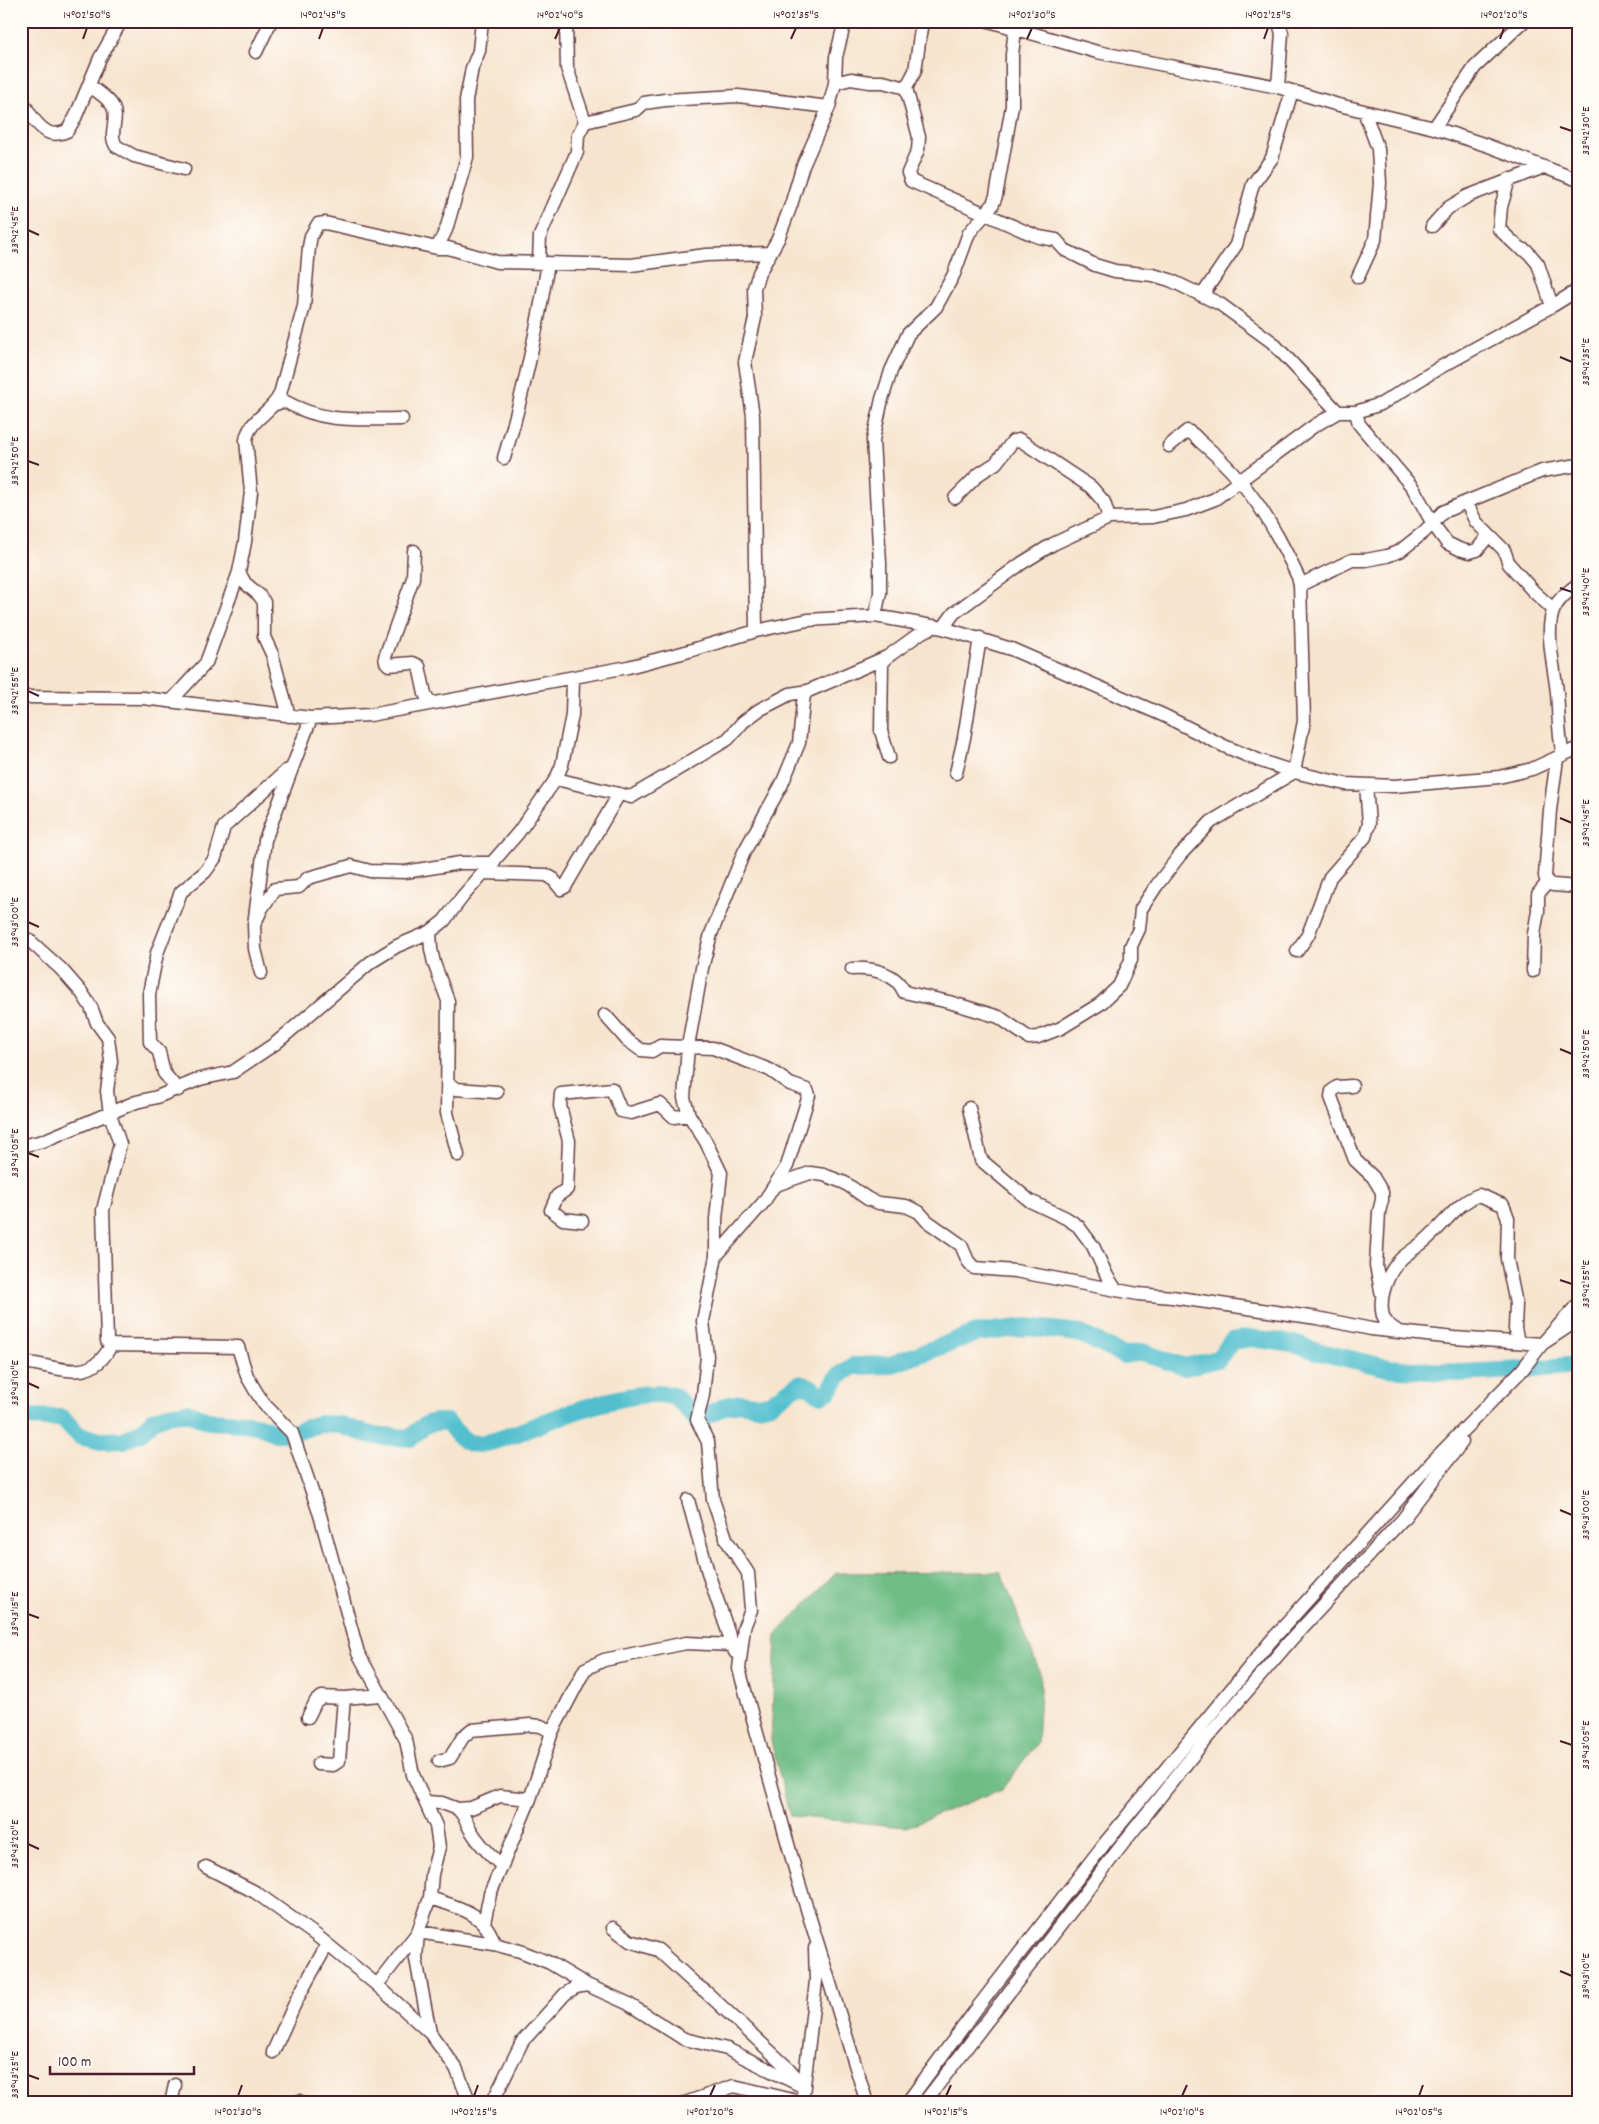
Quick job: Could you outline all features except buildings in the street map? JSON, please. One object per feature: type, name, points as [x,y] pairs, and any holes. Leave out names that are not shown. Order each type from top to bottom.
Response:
[{"type":"street","points":[[21,98],[32,116],[50,133],[57,134],[67,131],[75,118],[100,58],[121,21]]},
{"type":"street","points":[[256,52],[271,21]]},
{"type":"street","points":[[437,248],[446,230],[468,157],[466,100],[472,68],[479,51],[482,21]]},
{"type":"street","points":[[504,458],[521,403],[537,335],[543,263],[540,236],[576,152],[578,135],[585,122],[567,68],[566,21]]},
{"type":"street","points":[[756,631],[753,416],[746,362],[755,318],[754,288],[759,273],[778,239],[802,168],[830,107],[835,83],[836,57],[845,21]]},
{"type":"street","points":[[922,21],[915,71],[906,88],[919,137],[918,150],[908,173],[911,181],[1039,237],[1056,240],[1065,250],[1095,265],[1115,270],[1153,275],[1203,294],[1272,342],[1338,412]]},
{"type":"street","points":[[989,21],[1016,26],[1117,57],[1197,70],[1278,87],[1434,128],[1486,145],[1578,180]]},
{"type":"street","points":[[1278,21],[1282,33],[1278,87]]},
{"type":"street","points":[[1434,128],[1476,67],[1524,21]]},
{"type":"street","points":[[875,616],[880,593],[880,555],[873,440],[882,399],[908,334],[936,307],[954,274],[969,233],[986,214],[996,196],[1012,106],[1012,56],[1016,26]]},
{"type":"street","points":[[835,83],[851,78],[870,82],[883,82],[906,88]]},
{"type":"street","points":[[89,85],[113,107],[115,116],[112,135],[116,146],[134,156],[184,169]]},
{"type":"street","points":[[1203,294],[1236,244],[1253,184],[1272,158],[1292,91]]},
{"type":"street","points":[[585,122],[636,110],[644,103],[665,100],[738,96],[830,107]]},
{"type":"street","points":[[1358,277],[1374,240],[1380,183],[1378,149],[1364,111]]},
{"type":"street","points":[[1432,226],[1448,208],[1460,201],[1509,179],[1544,167]]},
{"type":"street","points":[[1509,179],[1501,207],[1499,229],[1517,246],[1528,252],[1538,264],[1552,306]]},
{"type":"street","points":[[276,404],[301,321],[309,247],[311,236],[318,224],[437,248],[448,248],[497,262],[631,265],[706,255],[769,253]]},
{"type":"street","points":[[556,779],[631,796],[650,787],[728,739],[743,722],[759,710],[790,694],[808,691],[887,657],[922,632],[939,627],[954,613],[1022,563],[1053,544],[1109,518],[1153,518],[1186,510],[1215,499],[1314,426],[1338,412],[1356,412],[1381,404],[1439,368],[1578,290]]},
{"type":"street","points":[[171,701],[206,663],[239,572],[251,506],[247,434],[260,417],[276,404],[284,401],[303,412],[331,419],[402,419]]},
{"type":"street","points":[[1356,412],[1359,424],[1413,488],[1432,524],[1447,543],[1470,552],[1477,550],[1488,536]]},
{"type":"street","points":[[852,969],[867,968],[890,976],[900,983],[904,992],[949,1002],[999,1017],[1029,1038],[1038,1038],[1061,1028],[1100,1004],[1119,986],[1131,960],[1131,946],[1139,929],[1141,909],[1186,848],[1211,822],[1294,772],[1304,721],[1300,585],[1295,570],[1271,522],[1241,481],[1218,456],[1191,432],[1185,432],[1169,446]]},
{"type":"street","points":[[955,498],[980,474],[996,463],[1013,440],[1020,440],[1091,487],[1104,502],[1109,518]]},
{"type":"street","points":[[1300,585],[1352,560],[1366,560],[1387,556],[1400,551],[1443,512],[1466,502],[1542,470],[1578,465]]},
{"type":"street","points":[[1466,502],[1476,522],[1504,550],[1509,564],[1553,609]]},
{"type":"street","points":[[414,551],[412,578],[385,656],[388,664],[413,663],[419,666],[425,694],[430,703]]},
{"type":"street","points":[[239,572],[245,583],[259,594],[264,602],[264,637],[272,654],[289,716]]},
{"type":"street","points":[[1547,883],[1545,876],[1546,861],[1560,757],[1558,695],[1550,624],[1553,609],[1560,599],[1578,584]]},
{"type":"street","points":[[21,697],[94,697],[171,701],[311,718],[370,715],[543,682],[573,679],[682,654],[756,631],[808,620],[875,616],[939,627],[1011,649],[1075,675],[1165,716],[1224,746],[1294,772],[1345,784],[1433,784],[1499,778],[1532,769],[1578,748]]},
{"type":"street","points":[[956,773],[964,738],[980,638]]},
{"type":"street","points":[[887,657],[882,664],[881,731],[889,757]]},
{"type":"street","points":[[21,1146],[43,1141],[136,1102],[178,1090],[200,1079],[233,1072],[276,1043],[371,962],[397,946],[430,932],[444,921],[518,833],[556,779],[562,765],[572,716],[573,679]]},
{"type":"street","points":[[740,1669],[744,1627],[751,1610],[748,1573],[727,1541],[713,1500],[708,1442],[697,1420],[703,1395],[706,1356],[703,1321],[716,1256],[716,1219],[721,1173],[706,1142],[689,1116],[684,1091],[688,1046],[702,968],[711,934],[744,852],[782,784],[799,743],[804,695],[808,691]]},
{"type":"street","points":[[261,973],[255,949],[254,925],[265,840],[311,718]]},
{"type":"street","points":[[178,1090],[164,1072],[159,1052],[150,1042],[149,994],[157,954],[181,892],[206,872],[215,858],[224,827],[286,771],[291,769]]},
{"type":"street","points":[[1297,951],[1308,935],[1330,876],[1365,837],[1369,824],[1366,785]]},
{"type":"street","points":[[484,872],[546,876],[552,878],[561,889],[565,887],[619,794]]},
{"type":"street","points":[[254,925],[262,908],[275,889],[299,887],[308,878],[351,866],[370,871],[405,872],[460,863],[494,862]]},
{"type":"street","points":[[1547,883],[1578,886]]},
{"type":"street","points":[[1533,971],[1538,894],[1547,883]]},
{"type":"street","points":[[430,932],[430,949],[448,1001],[449,1084],[447,1113],[458,1155]]},
{"type":"street","points":[[21,936],[30,941],[61,969],[82,993],[92,1007],[97,1023],[108,1038],[111,1061],[107,1091],[110,1114],[120,1144],[104,1210],[107,1341],[111,1345],[238,1347],[246,1376],[264,1404],[292,1433],[320,1515],[356,1646],[406,1740],[413,1775],[436,1826],[439,1847],[432,1874],[430,1898],[418,1932],[416,1959],[430,2032]]},
{"type":"street","points":[[605,1015],[627,1040],[641,1050],[652,1051],[660,1046],[712,1048],[770,1070],[790,1084],[807,1090],[809,1095],[792,1152],[776,1185],[763,1203],[716,1256]]},
{"type":"street","points":[[449,1084],[456,1089],[497,1092]]},
{"type":"street","points":[[1352,1086],[1336,1087],[1332,1091],[1331,1098],[1354,1160],[1373,1176],[1382,1192],[1376,1266],[1383,1300]]},
{"type":"street","points":[[582,1221],[563,1219],[551,1210],[557,1196],[567,1188],[569,1141],[560,1106],[561,1094],[612,1089],[621,1110],[631,1113],[660,1104],[674,1117],[689,1116]]},
{"type":"street","points":[[969,1108],[981,1160],[1030,1202],[1066,1218],[1078,1226],[1093,1246],[1116,1290]]},
{"type":"street","points":[[776,1185],[810,1173],[824,1175],[845,1184],[868,1199],[879,1203],[906,1206],[919,1212],[927,1221],[961,1245],[974,1268],[1015,1271],[1138,1294],[1172,1297],[1317,1318],[1372,1329],[1396,1330],[1454,1338],[1542,1344],[1578,1320]]},
{"type":"street","points":[[1396,1330],[1388,1324],[1383,1316],[1385,1286],[1391,1272],[1401,1259],[1430,1237],[1466,1200],[1479,1195],[1503,1205],[1508,1218],[1506,1259],[1516,1304],[1518,1341]]},
{"type":"street","points":[[924,2103],[1205,1740],[1290,1641],[1403,1519],[1504,1390],[1578,1304]]},
{"type":"street","points":[[21,1362],[73,1372],[91,1367],[105,1356],[111,1345]]},
{"type":"street","points":[[908,2103],[978,2007],[1105,1843],[1270,1642],[1431,1463],[1504,1390]]},
{"type":"street","points":[[688,1500],[709,1576],[740,1669],[814,1930],[867,2103]]},
{"type":"street","points":[[484,1923],[490,1894],[530,1799],[552,1732],[582,1673],[593,1664],[686,1643],[732,1645]]},
{"type":"street","points":[[308,1717],[316,1701],[322,1697],[344,1698],[381,1695]]},
{"type":"street","points":[[318,1764],[333,1765],[339,1761],[344,1698]]},
{"type":"street","points":[[439,1761],[450,1758],[457,1749],[462,1737],[471,1730],[530,1725],[541,1726],[552,1732]]},
{"type":"street","points":[[426,1802],[458,1809],[471,1808],[500,1796],[530,1799]]},
{"type":"street","points":[[458,1809],[466,1816],[468,1827],[480,1844],[501,1865]]},
{"type":"street","points":[[206,1867],[255,1892],[327,1945],[377,1985],[430,2032],[456,2068],[470,2103]]},
{"type":"street","points":[[430,1898],[464,1909],[484,1923],[491,1932],[494,1944]]},
{"type":"street","points":[[613,1928],[630,1941],[658,1950],[671,1960],[788,2069],[804,2087]]},
{"type":"street","points":[[685,2103],[734,2086],[803,2102],[816,1981],[814,1930]]},
{"type":"street","points":[[418,1932],[494,1944],[520,1951],[550,1963],[587,1985],[627,2003],[684,2039],[727,2049],[804,2087]]},
{"type":"street","points":[[377,1985],[418,1932]]},
{"type":"street","points":[[273,2052],[297,1999],[327,1945]]},
{"type":"street","points":[[492,2103],[522,2042],[564,1994],[576,1987],[587,1985]]},
{"type":"street","points":[[171,2103],[175,2085]]},
{"type":"green space","points":[[1001,1572],[1041,1676],[1037,1743],[1002,1789],[906,1827],[790,1816],[771,1741],[776,1635],[836,1573]]},
{"type":"waterway","points":[[21,1417],[62,1418],[80,1436],[101,1441],[124,1440],[142,1431],[153,1420],[163,1416],[186,1412],[209,1421],[245,1423],[260,1426],[276,1433],[292,1433],[319,1424],[340,1425],[370,1435],[411,1438],[419,1429],[427,1424],[447,1422],[463,1439],[476,1444],[506,1437],[577,1410],[639,1395],[658,1394],[676,1397],[697,1420],[725,1406],[740,1403],[758,1406],[771,1403],[799,1384],[810,1387],[821,1395],[829,1391],[839,1376],[853,1366],[890,1365],[977,1333],[1027,1327],[1079,1333],[1123,1355],[1142,1352],[1185,1367],[1218,1359],[1232,1341],[1251,1338],[1294,1344],[1388,1368],[1459,1373],[1578,1365]]}]
